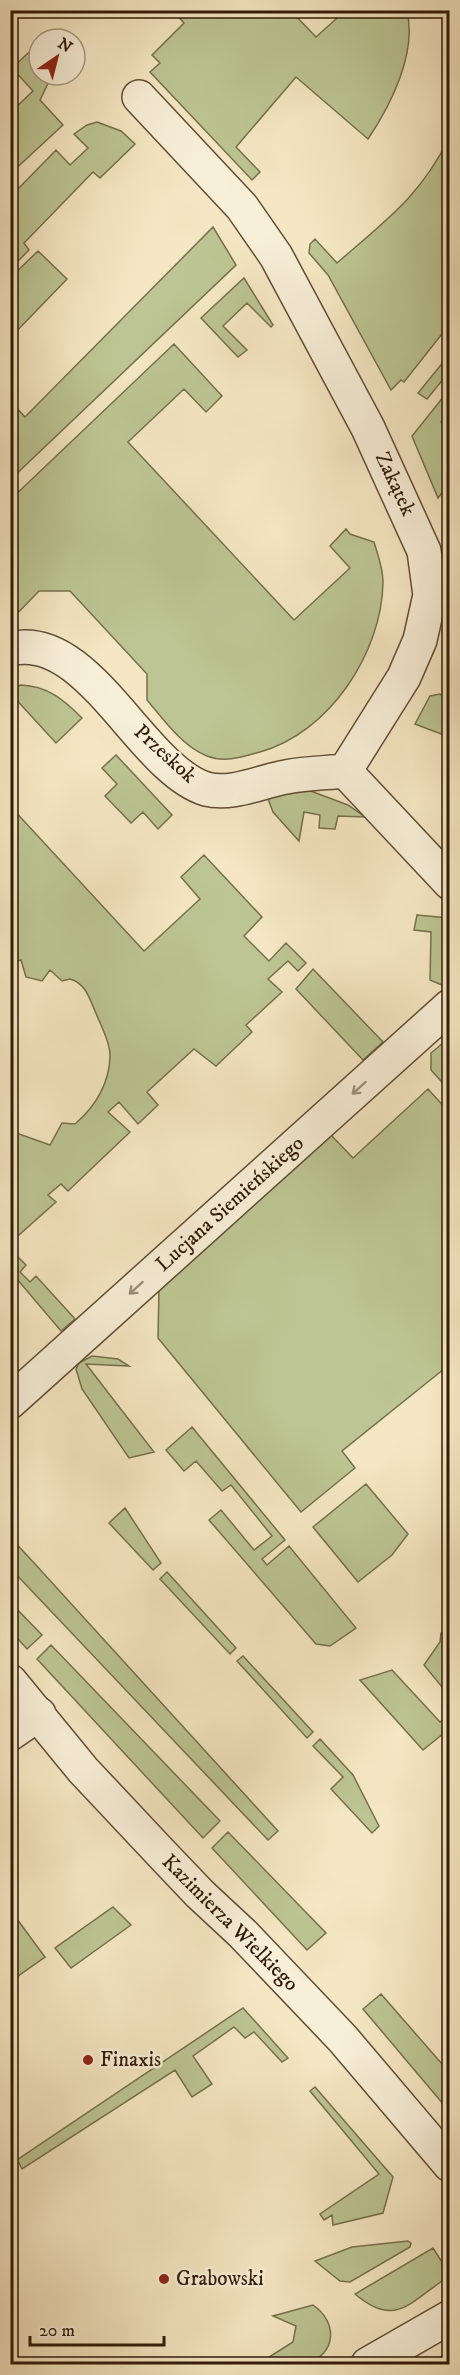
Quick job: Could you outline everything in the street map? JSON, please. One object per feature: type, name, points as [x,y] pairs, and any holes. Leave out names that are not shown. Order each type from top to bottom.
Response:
[{"type":"street","name":"Zakątek","points":[[139,97],[242,207],[276,256],[368,428],[424,551],[430,595],[420,640],[404,677],[345,771]]},
{"type":"street","name":"Przeskok","points":[[10,649],[25,646],[43,649],[74,665],[172,767],[198,786],[219,791],[229,790],[288,776],[345,771]]},
{"type":"street","points":[[345,771],[450,882]]},
{"type":"street","name":"Lucjana Siemieńskiego","points":[[10,1402],[450,1006]]},
{"type":"street","name":"Kazimierza Wielkiego","points":[[10,1681],[83,1770],[343,2039],[450,2165]]},
{"type":"street","points":[[10,1734],[39,1714]]},
{"type":"street","points":[[368,2364],[450,2317]]},
{"type":"green space","points":[[173,11],[291,11],[316,37],[345,11],[407,11],[409,27],[405,61],[393,95],[368,139],[296,77],[236,147],[260,172],[252,180],[150,72],[160,63],[152,55],[184,23]]},
{"type":"green space","points":[[27,54],[27,84],[12,68]]},
{"type":"green space","points":[[29,87],[46,87],[40,100],[63,125],[11,173],[11,112],[33,91]]},
{"type":"green space","points":[[97,122],[121,131],[135,144],[100,178],[93,172],[24,243],[29,250],[11,268],[11,196],[56,150],[70,165],[88,148],[74,134],[87,125]]},
{"type":"green space","points":[[449,138],[449,325],[404,382],[401,380],[391,390],[328,275],[309,253],[310,244],[315,239],[337,263],[400,207],[426,177]]},
{"type":"green space","points":[[213,227],[236,265],[11,479],[11,402],[25,417]]},
{"type":"green space","points":[[38,251],[67,279],[11,337],[11,277]]},
{"type":"green space","points":[[244,278],[273,325],[271,327],[247,303],[223,326],[247,350],[238,357],[201,318]]},
{"type":"green space","points":[[174,344],[222,396],[206,412],[184,389],[128,442],[294,620],[350,568],[330,546],[346,529],[350,534],[374,542],[382,572],[380,609],[373,636],[362,662],[329,709],[308,727],[285,742],[260,752],[234,758],[220,759],[207,756],[198,752],[174,732],[147,700],[147,674],[70,591],[39,591],[11,620],[11,499]]},
{"type":"green space","points":[[449,355],[449,372],[427,399],[418,393]]},
{"type":"green space","points":[[449,390],[449,412],[441,422],[449,430],[449,484],[438,498],[412,436]]},
{"type":"green space","points":[[21,685],[39,688],[55,695],[82,718],[56,743],[11,694],[11,688]]},
{"type":"green space","points":[[440,694],[449,703],[449,737],[415,724],[430,696]]},
{"type":"green space","points":[[116,755],[172,815],[158,829],[143,812],[131,823],[105,796],[117,784],[102,768]]},
{"type":"green space","points":[[308,790],[348,805],[365,817],[338,816],[335,829],[319,828],[320,815],[304,812],[299,841],[273,812],[267,796]]},
{"type":"green space","points":[[11,807],[144,951],[200,899],[181,877],[204,855],[262,917],[244,936],[269,961],[286,943],[306,963],[298,971],[288,961],[268,979],[282,992],[246,1025],[252,1032],[216,1066],[194,1049],[147,1092],[158,1105],[138,1124],[119,1102],[108,1112],[130,1132],[68,1191],[61,1184],[48,1195],[56,1202],[11,1242],[10,1169],[14,1168],[11,1131],[50,1145],[62,1123],[75,1124],[95,1102],[107,1075],[110,1050],[91,1001],[79,984],[70,979],[62,981],[50,970],[42,981],[26,977],[21,960],[11,963]]},
{"type":"green space","points":[[417,915],[449,918],[449,988],[430,980],[431,932],[414,930]]},
{"type":"green space","points":[[313,969],[383,1042],[363,1060],[296,989]]},
{"type":"green space","points":[[449,1038],[449,1090],[431,1070],[431,1053]]},
{"type":"green space","points":[[428,1089],[449,1112],[449,1365],[342,1451],[355,1468],[301,1512],[158,1338],[159,1288],[330,1134],[353,1158]]},
{"type":"green space","points":[[11,1250],[26,1265],[20,1272],[30,1282],[36,1276],[75,1319],[61,1331],[11,1272]]},
{"type":"green space","points":[[92,1356],[118,1359],[129,1366],[86,1364],[154,1452],[129,1458],[82,1389],[76,1369],[79,1363]]},
{"type":"green space","points":[[192,1427],[285,1540],[262,1559],[267,1565],[289,1546],[356,1628],[330,1646],[316,1644],[209,1520],[221,1510],[254,1550],[272,1536],[231,1485],[222,1491],[196,1461],[184,1471],[166,1450]]},
{"type":"green space","points":[[366,1484],[408,1534],[392,1555],[358,1582],[313,1527]]},
{"type":"green space","points":[[125,1508],[161,1563],[153,1570],[109,1523]]},
{"type":"green space","points":[[10,1537],[278,1831],[268,1840],[11,1569]]},
{"type":"green space","points":[[167,1572],[236,1648],[230,1654],[160,1579]]},
{"type":"green space","points":[[10,1602],[42,1635],[27,1649],[11,1631]]},
{"type":"green space","points":[[449,1626],[449,1681],[442,1687],[424,1665],[440,1642],[441,1633]]},
{"type":"green space","points":[[51,1645],[220,1821],[203,1838],[37,1659]]},
{"type":"green space","points":[[243,1656],[313,1732],[307,1738],[237,1661]]},
{"type":"green space","points":[[392,1670],[440,1722],[449,1715],[449,1729],[423,1750],[360,1680]]},
{"type":"green space","points":[[320,1739],[353,1775],[379,1826],[372,1833],[331,1789],[343,1777],[313,1746]]},
{"type":"green space","points":[[228,1832],[326,1933],[307,1950],[212,1848]]},
{"type":"green space","points":[[113,1907],[131,1925],[71,1968],[55,1948]]},
{"type":"green space","points":[[14,1915],[45,1957],[11,1981],[11,1918]]},
{"type":"green space","points":[[381,1994],[449,2072],[449,2111],[363,2009]]},
{"type":"green space","points":[[243,2008],[288,2058],[282,2062],[254,2032],[245,2038],[234,2027],[193,2056],[212,2084],[192,2097],[175,2070],[22,2169],[19,2163],[11,2169],[11,2164]]},
{"type":"green space","points":[[315,2087],[393,2177],[383,2213],[333,2225],[332,2215],[324,2220],[320,2214],[379,2174],[310,2091]]},
{"type":"green space","points":[[408,2241],[411,2243],[410,2247],[350,2282],[340,2281],[315,2261],[352,2247]]},
{"type":"green space","points":[[433,2248],[442,2262],[445,2279],[411,2303],[392,2311],[369,2304],[355,2294]]},
{"type":"green space","points":[[313,2305],[327,2320],[330,2329],[328,2345],[324,2353],[301,2365],[258,2364],[293,2342],[296,2326],[273,2316]]},
{"type":"green space","points":[[449,2352],[449,2364],[428,2364]]},
{"type":"place","name":"Finaxis","points":[[88,2060]]},
{"type":"place","name":"Grabowski","points":[[164,2279]]}]
